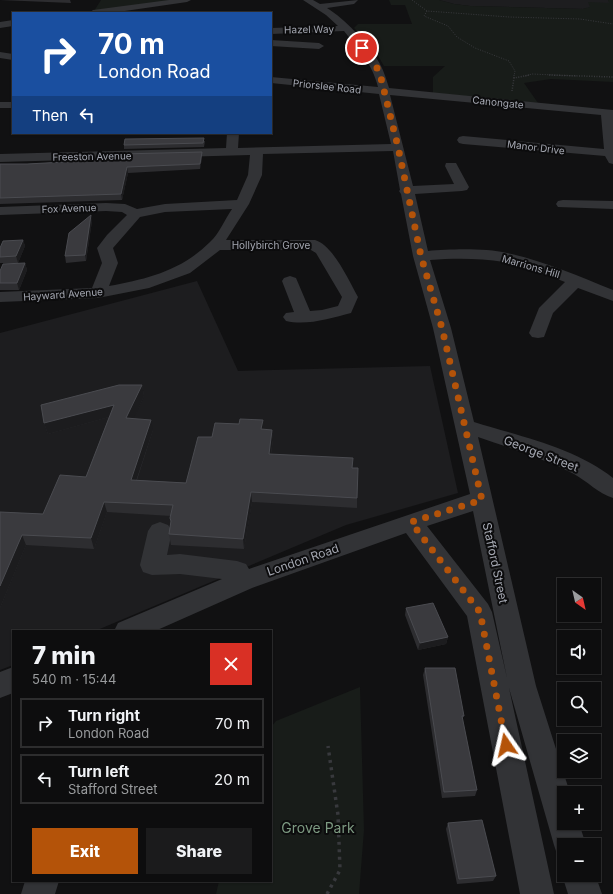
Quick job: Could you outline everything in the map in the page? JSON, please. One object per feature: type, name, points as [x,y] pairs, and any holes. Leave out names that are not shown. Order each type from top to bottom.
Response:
[{"type":"street","points":[[101,12],[188,0]]},
{"type":"street","name":"Stafford Street","points":[[307,0],[319,7],[346,28],[373,60],[380,74],[398,147],[406,191],[421,256],[442,328],[465,426],[522,686],[568,838]]},
{"type":"street","points":[[319,7],[351,2],[354,0]]},
{"type":"street","points":[[0,25],[12,24]]},
{"type":"street","name":"Hazel Way","points":[[272,30],[346,28]]},
{"type":"street","name":"Hazel Way","points":[[272,43],[320,46]]},
{"type":"street","points":[[0,55],[12,56]]},
{"type":"street","name":"Priorslee Road","points":[[272,80],[383,91]]},
{"type":"street","name":"Canongate","points":[[383,91],[610,113]]},
{"type":"street","points":[[0,105],[12,105]]},
{"type":"street","points":[[610,113],[612,157]]},
{"type":"street","points":[[232,152],[233,134]]},
{"type":"street","name":"Manor Drive","points":[[463,140],[497,142],[612,157]]},
{"type":"street","name":"Freeston Avenue","points":[[0,158],[398,147]]},
{"type":"street","name":"Hayward Avenue","points":[[0,297],[98,293],[149,283],[184,270],[216,245],[242,204],[256,175],[257,151]]},
{"type":"street","points":[[406,191],[462,188],[451,166]]},
{"type":"street","points":[[98,293],[110,263],[105,248],[112,238],[129,224],[135,214],[165,208],[242,204]]},
{"type":"street","points":[[563,204],[613,205]]},
{"type":"street","name":"Fox Avenue","points":[[3,214],[106,207],[125,208],[135,214]]},
{"type":"street","name":"Hollybirch Grove","points":[[216,245],[315,245],[322,250],[350,297],[345,308],[323,315],[298,317],[290,281]]},
{"type":"street","name":"Marrions Hill","points":[[421,256],[451,254],[505,257],[543,268],[613,296]]},
{"type":"street","points":[[538,333],[545,312],[576,280]]},
{"type":"street","name":"George Street","points":[[465,426],[542,452],[583,469],[613,490]]},
{"type":"street","name":"London Road","points":[[131,630],[147,626],[243,581],[411,522],[482,500]]},
{"type":"street","points":[[411,522],[480,612],[537,894]]},
{"type":"street","points":[[160,531],[152,565],[180,564],[237,571],[243,581]]},
{"type":"street","points":[[0,685],[12,680]]},
{"type":"street","points":[[38,894],[42,882]]},
{"type":"street","points":[[581,882],[585,894]]},
{"type":"path","points":[[412,0],[427,11],[509,17],[580,19],[613,24]]},
{"type":"path","points":[[427,11],[424,16],[448,26],[456,37],[475,48],[509,61],[515,71],[511,104]]},
{"type":"path","points":[[514,78],[532,74],[613,77]]},
{"type":"path","points":[[327,894],[340,870],[338,815],[328,746]]},
{"type":"shaded area","points":[[439,0],[608,0],[610,3],[583,9],[470,6]]},
{"type":"shaded area","points":[[197,281],[238,371],[430,366],[458,493],[346,525],[97,630],[12,630],[12,665],[0,670],[0,333]]},
{"type":"green space","points":[[101,0],[175,0],[94,11]]},
{"type":"green space","points":[[389,0],[439,0],[470,6],[583,9],[590,7],[588,2],[609,3],[608,0],[613,0],[613,82],[551,79],[524,83],[538,103],[433,93],[433,77],[445,66],[384,66],[374,49],[354,28],[358,24],[412,24],[405,5],[391,5]]},
{"type":"green space","name":"Grove Park","points":[[360,687],[364,830],[359,894],[216,894],[219,882],[272,882],[272,726],[276,721]]},
{"type":"building","points":[[204,138],[203,143],[124,145],[125,139]]},
{"type":"building","points":[[202,152],[200,164],[127,167],[121,194],[0,198],[0,164],[120,159],[121,154]]},
{"type":"building","points":[[91,215],[85,255],[65,256],[69,233]]},
{"type":"building","points":[[23,240],[16,256],[0,257],[0,248],[3,241]]},
{"type":"building","points":[[25,263],[17,283],[0,283],[0,271],[3,264]]},
{"type":"building","points":[[119,385],[142,385],[126,418],[151,420],[131,480],[186,483],[198,437],[212,437],[215,423],[239,424],[240,419],[263,420],[261,429],[272,430],[269,454],[353,458],[352,468],[358,468],[357,498],[251,492],[243,539],[169,534],[173,505],[104,502],[91,538],[22,535],[0,586],[0,512],[43,514],[60,475],[86,477],[114,405],[44,423],[41,405]]},
{"type":"building","points":[[433,603],[448,637],[420,643],[406,608]]},
{"type":"building","points":[[425,668],[455,668],[464,716],[462,716],[477,790],[444,792]]},
{"type":"building","points":[[482,820],[496,876],[459,879],[448,823]]},
{"type":"route","points":[[362,48],[373,60],[380,74],[389,117],[398,147],[406,191],[421,256],[442,328],[482,500],[411,522],[480,612],[506,745]]}]
